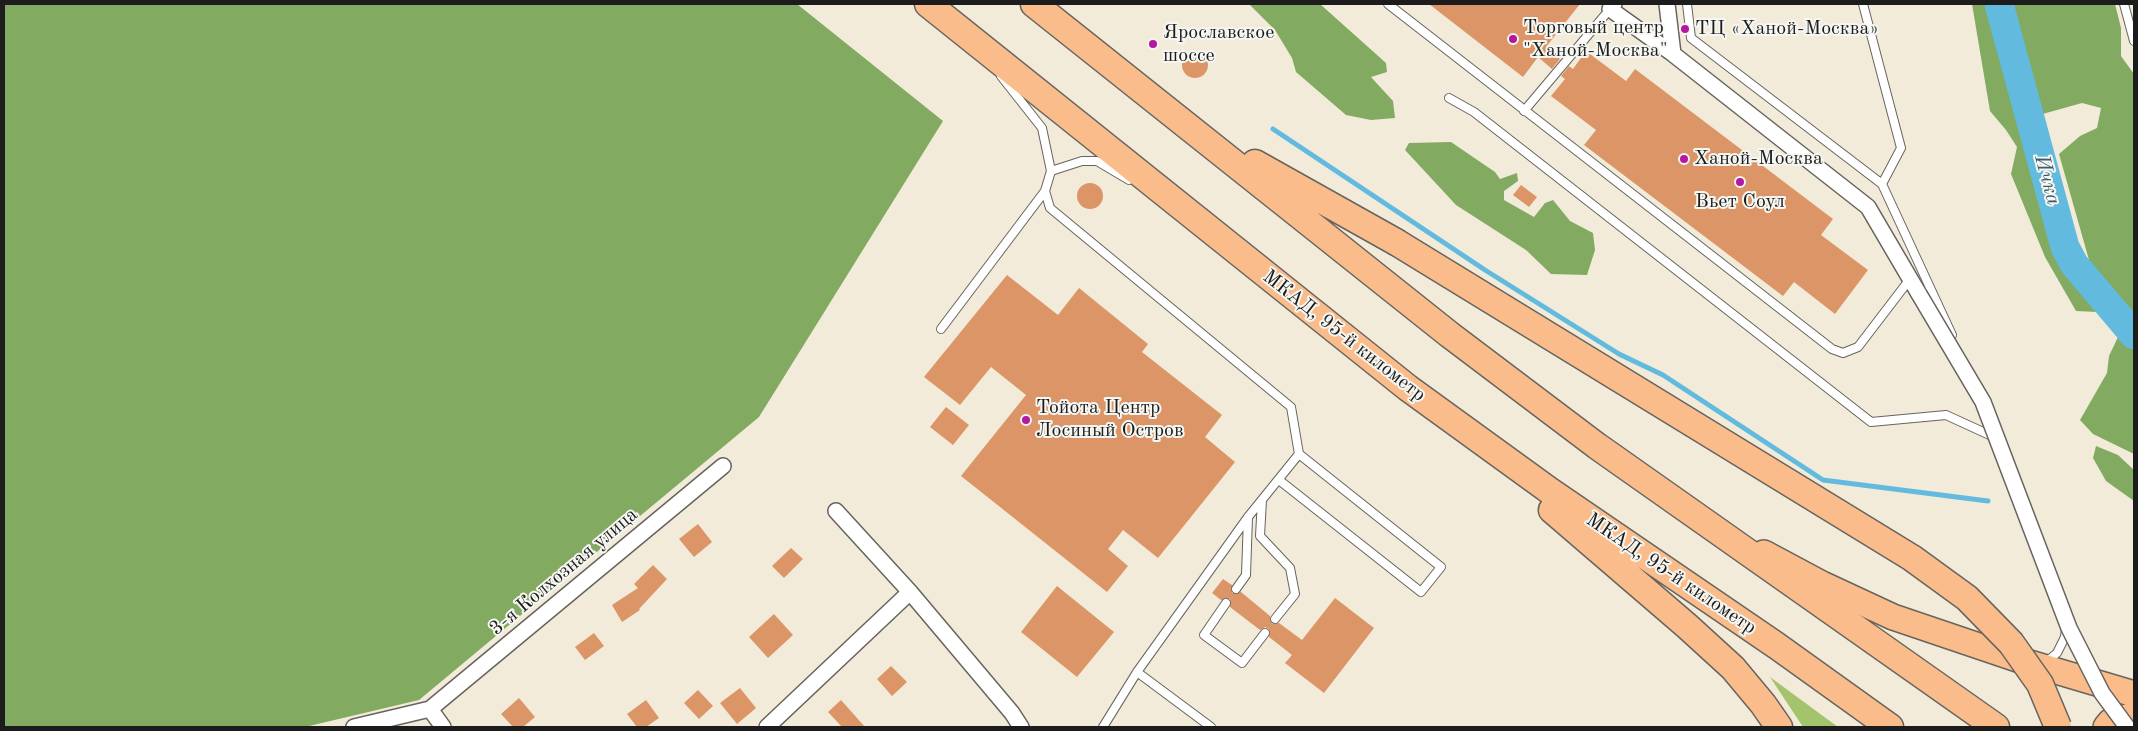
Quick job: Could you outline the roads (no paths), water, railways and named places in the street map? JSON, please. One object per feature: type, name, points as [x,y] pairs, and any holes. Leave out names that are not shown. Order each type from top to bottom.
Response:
[{"type":"highway","name":"МКАД, 95-й километр","points":[[928,4],[1408,388],[1550,491],[1777,646],[1890,727]]},
{"type":"highway","points":[[1034,4],[1450,335],[1596,446],[1704,520],[1996,727]]},
{"type":"highway","points":[[1188,126],[1396,242],[1912,558],[1967,598],[2011,643],[2040,684],[2058,727]]},
{"type":"highway","points":[[1408,388],[1688,626],[1732,668],[1763,704],[1779,727]]},
{"type":"main road","points":[[1704,520],[1822,584],[1893,617],[2026,662],[2134,694]]},
{"type":"main road","points":[[2106,727],[2110,722],[2134,715]]},
{"type":"street","points":[[1667,4],[1673,54]]},
{"type":"street","points":[[1612,6],[1868,207],[1983,402],[2069,628],[2102,693],[2127,727]]},
{"type":"street","name":"3-я Колхозная улица","points":[[430,709],[723,466]]},
{"type":"street","points":[[836,511],[910,592],[1012,713],[1021,727]]},
{"type":"street","points":[[768,727],[910,592]]},
{"type":"street","points":[[354,727],[430,709],[443,727]]},
{"type":"lane","points":[[1388,4],[1832,349],[1843,353],[1858,347],[1910,279]]},
{"type":"lane","points":[[1687,4],[1691,38],[1882,184],[1948,328],[1988,398],[2068,611],[2086,680]]},
{"type":"lane","points":[[1863,4],[1900,148],[1882,184]]},
{"type":"lane","points":[[2124,4],[2134,42]]},
{"type":"lane","points":[[1524,111],[1612,6]]},
{"type":"lane","points":[[941,329],[1046,191],[1051,171],[1042,128],[985,57],[948,20]]},
{"type":"lane","points":[[1449,98],[1474,112],[1870,422],[1946,415],[2003,440]]},
{"type":"lane","points":[[1051,171],[1082,160],[1097,161],[1135,184]]},
{"type":"lane","points":[[1046,191],[1050,208],[1291,407],[1299,454],[1441,567],[1421,592],[1279,480]]},
{"type":"lane","points":[[1150,193],[1206,226]]},
{"type":"lane","points":[[1103,727],[1137,672],[1248,517],[1299,454]]},
{"type":"lane","points":[[1262,500],[1260,536],[1290,568],[1295,594],[1275,619]]},
{"type":"lane","points":[[1236,589],[1246,575],[1248,517]]},
{"type":"lane","points":[[1226,603],[1204,635],[1242,663],[1265,633]]},
{"type":"lane","points":[[2026,662],[2045,663],[2057,653],[2065,637],[2068,611]]},
{"type":"lane","points":[[1137,672],[1211,727]]},
{"type":"waterway","name":"Ичка","points":[[1999,4],[2065,247],[2074,264],[2134,335]]},
{"type":"waterway","points":[[1273,129],[1485,270],[1619,354],[1663,375],[1823,480],[1988,501]]},
{"type":"place","name":"ТЦ «Ханой-Москва»","points":[[1685,29]]},
{"type":"place","name":"Торговый центр \"Ханой-Москва\"","points":[[1513,39]]},
{"type":"place","name":"Ярославское шоссе","points":[[1153,44]]},
{"type":"place","name":"Ханой-Москва","points":[[1684,159]]},
{"type":"place","name":"Вьет Соул","points":[[1740,182]]},
{"type":"place","name":"Тойота Центр Лосиный Остров","points":[[1026,420]]}]
